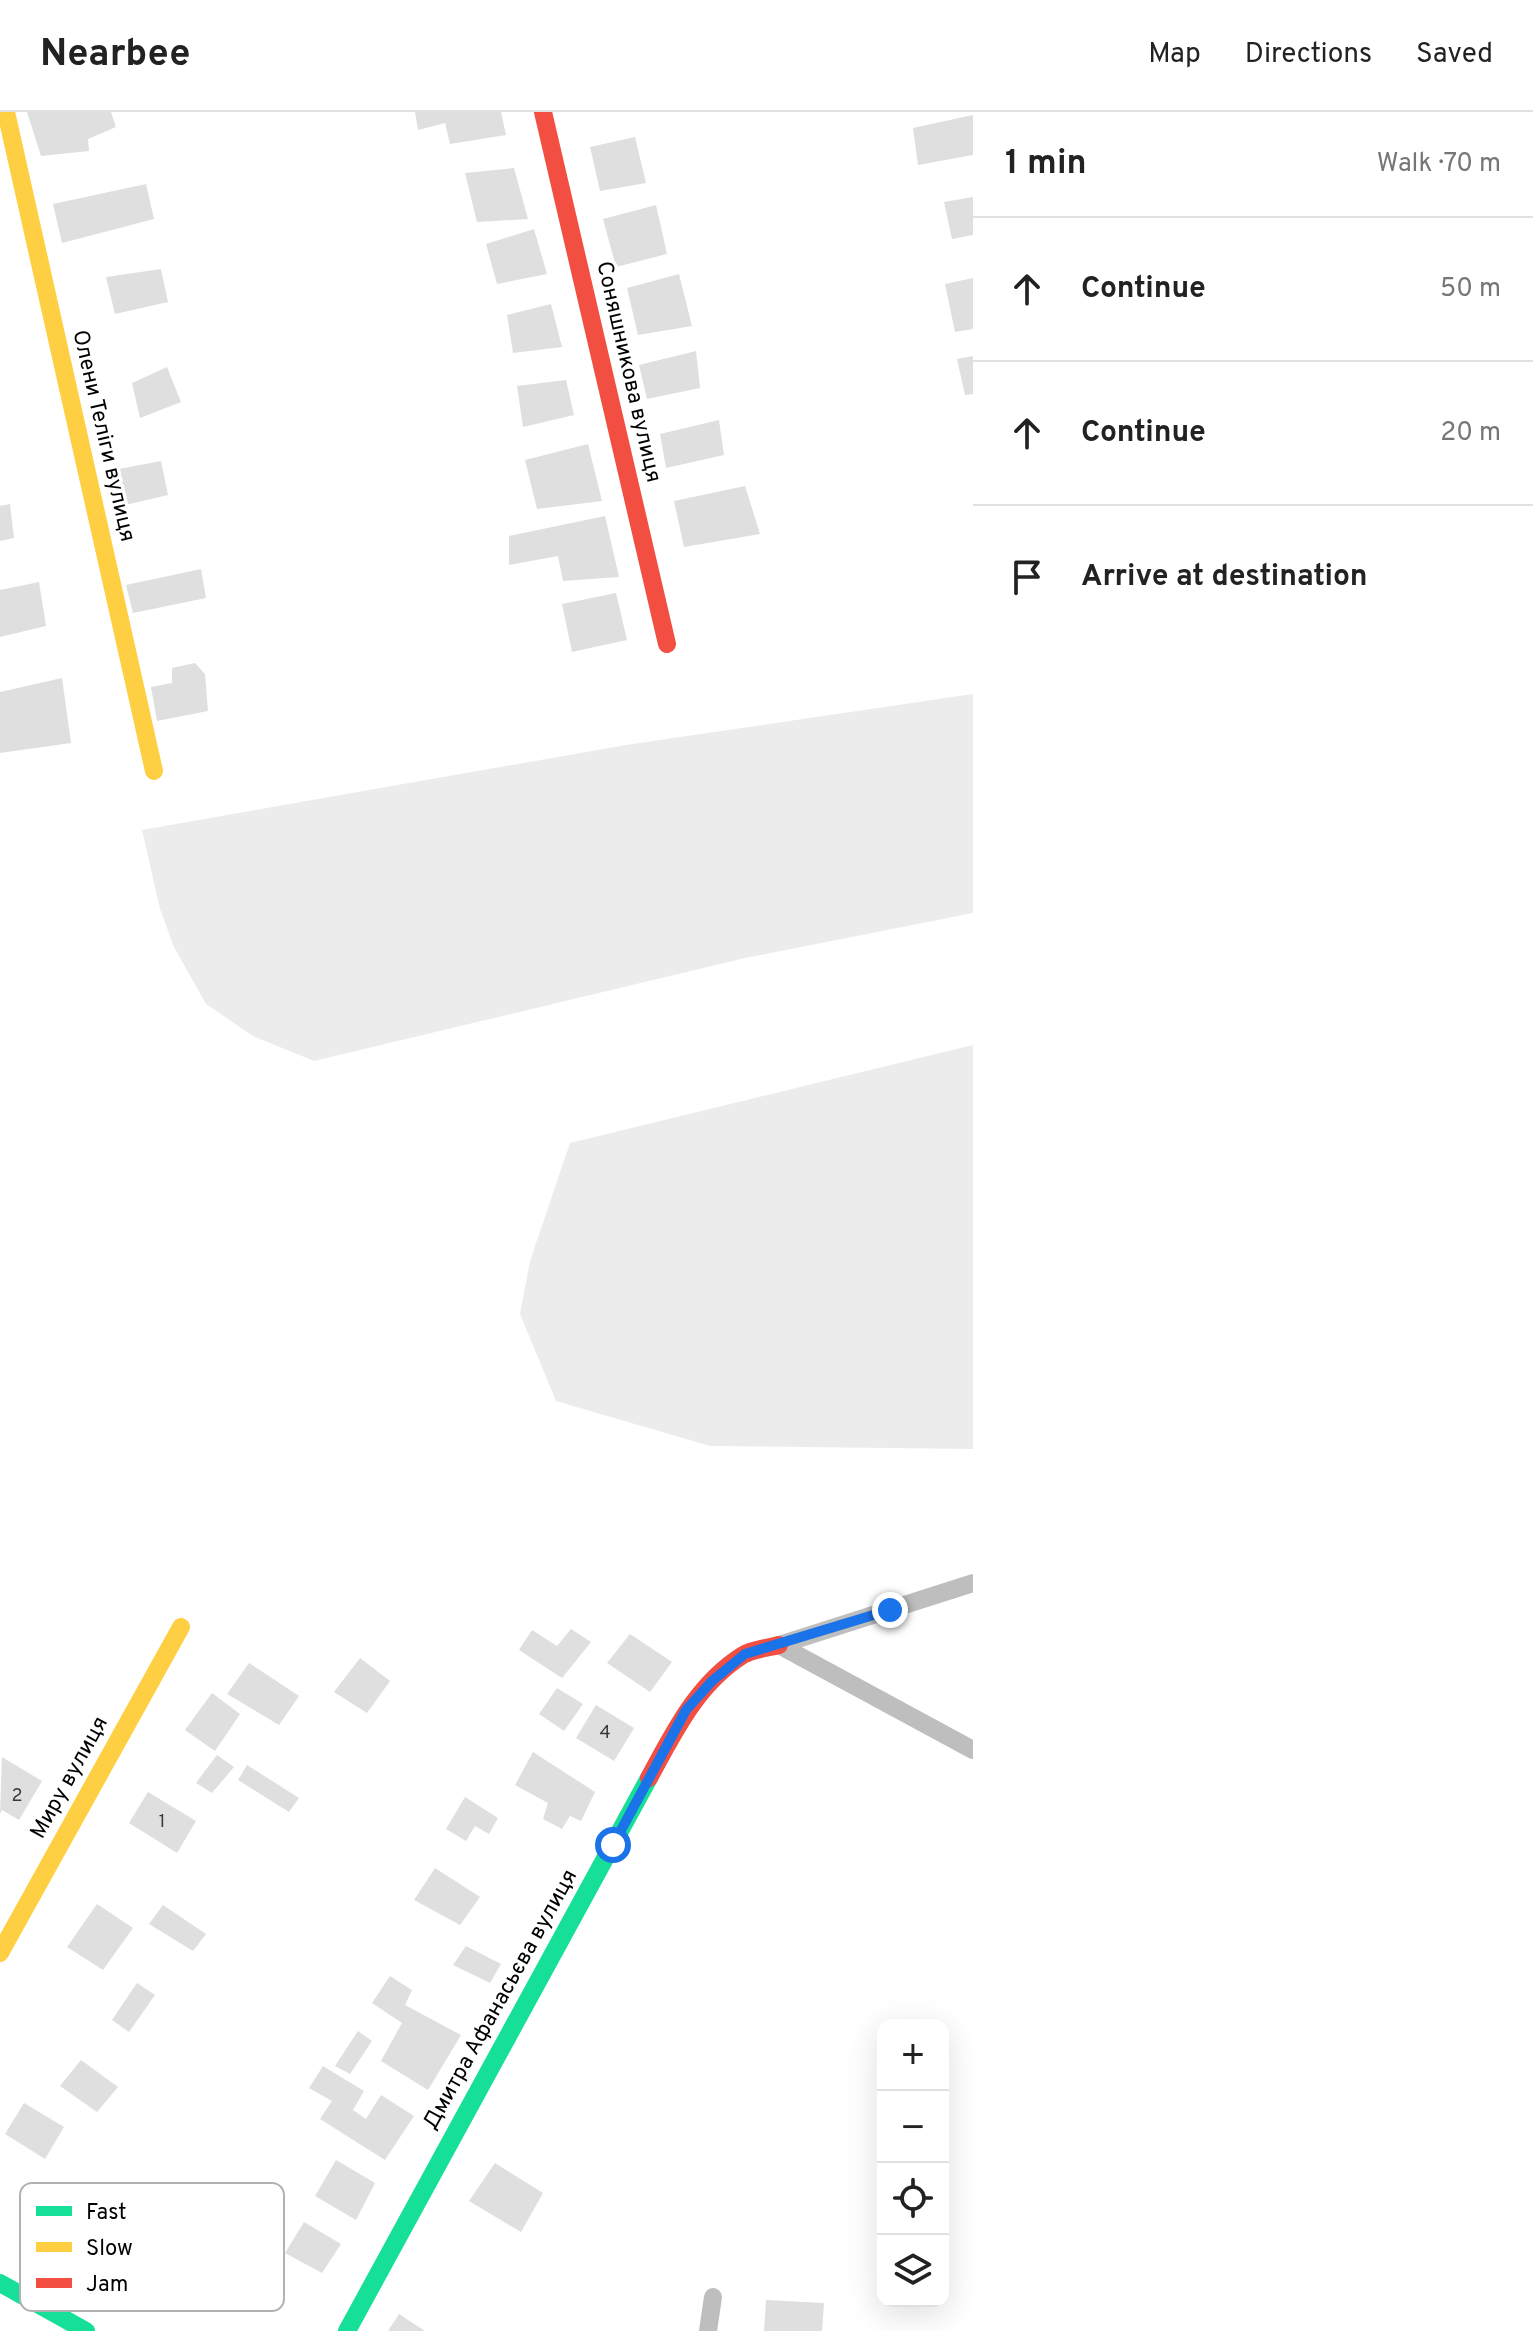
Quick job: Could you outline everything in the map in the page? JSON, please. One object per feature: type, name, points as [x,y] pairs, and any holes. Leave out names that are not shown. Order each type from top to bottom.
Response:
[{"type":"street","name":"Олени Теліги вулиця","points":[[6,112],[154,771]]},
{"type":"street","name":"Соняшникова вулиця","points":[[543,112],[667,644]]},
{"type":"street","name":"Миру вулиця","points":[[0,1953],[181,1627]]},
{"type":"street","name":"Дмитра Афанасьєва вулиця","points":[[347,2331],[686,1710],[712,1681],[745,1654],[779,1645]]},
{"type":"street","points":[[0,2283],[20,2294]]},
{"type":"street","points":[[50,2311],[86,2331]]},
{"type":"lane","points":[[779,1645],[973,1583]]},
{"type":"lane","points":[[779,1645],[973,1750]]},
{"type":"lane","points":[[708,2331],[713,2297]]},
{"type":"shaded area","points":[[973,694],[973,913],[745,958],[314,1061],[253,1036],[206,1004],[174,947],[160,909],[142,830],[626,745]]},
{"type":"shaded area","points":[[973,1045],[973,1449],[710,1446],[556,1401],[520,1314],[530,1261],[570,1143]]},
{"type":"building","points":[[27,112],[111,112],[116,127],[88,139],[89,151],[41,156]]},
{"type":"building","points":[[415,112],[501,112],[506,135],[450,144],[445,123],[418,130]]},
{"type":"building","points":[[973,115],[973,155],[918,165],[913,128]]},
{"type":"building","points":[[635,137],[646,183],[600,191],[590,147]]},
{"type":"building","points":[[514,168],[528,219],[477,222],[465,173]]},
{"type":"building","points":[[146,184],[154,219],[62,243],[53,204]]},
{"type":"building","points":[[973,197],[973,235],[952,239],[944,202]]},
{"type":"building","points":[[656,205],[667,254],[616,267],[603,219]]},
{"type":"building","points":[[534,229],[547,274],[497,284],[486,244]]},
{"type":"building","points":[[161,269],[168,302],[115,314],[106,277]]},
{"type":"building","points":[[679,274],[692,326],[638,335],[627,288]]},
{"type":"building","points":[[973,278],[973,329],[955,332],[945,284]]},
{"type":"building","points":[[551,304],[562,347],[513,353],[507,315]]},
{"type":"building","points":[[696,351],[700,388],[647,399],[639,365]]},
{"type":"building","points":[[973,356],[973,394],[965,395],[957,359]]},
{"type":"building","points":[[167,367],[181,402],[140,418],[132,383]]},
{"type":"building","points":[[566,380],[574,415],[523,427],[517,386]]},
{"type":"building","points":[[719,420],[724,455],[666,468],[660,434]]},
{"type":"building","points":[[588,444],[602,501],[537,509],[525,460]]},
{"type":"building","points":[[161,461],[168,495],[121,506],[114,470]]},
{"type":"building","points":[[745,486],[760,534],[684,547],[674,501]]},
{"type":"building","points":[[10,504],[14,538],[0,541],[0,506]]},
{"type":"building","points":[[605,516],[619,577],[563,581],[558,556],[509,565],[509,536]]},
{"type":"building","points":[[201,569],[206,598],[133,613],[126,585]]},
{"type":"building","points":[[39,582],[46,626],[0,637],[0,590]]},
{"type":"building","points":[[616,593],[627,640],[572,652],[562,604]]},
{"type":"building","points":[[195,663],[205,674],[208,711],[157,721],[151,687],[172,683],[172,668]]},
{"type":"building","points":[[62,678],[71,743],[0,753],[0,692]]},
{"type":"building","points":[[571,1629],[591,1642],[562,1678],[519,1650],[532,1630],[557,1646]]},
{"type":"building","points":[[630,1634],[672,1662],[650,1692],[607,1663]]},
{"type":"building","points":[[360,1658],[390,1681],[367,1713],[334,1692]]},
{"type":"building","points":[[249,1663],[299,1696],[279,1725],[227,1694]]},
{"type":"building","points":[[557,1688],[583,1704],[564,1731],[539,1714]]},
{"type":"building","points":[[212,1693],[240,1714],[215,1751],[185,1730]]},
{"type":"building","points":[[596,1705],[634,1728],[614,1761],[576,1738]]},
{"type":"building","points":[[533,1752],[595,1792],[581,1821],[570,1816],[562,1829],[543,1819],[548,1803],[515,1785]]},
{"type":"building","points":[[217,1755],[234,1767],[212,1793],[196,1783]]},
{"type":"building","points":[[2,1757],[42,1781],[19,1820],[2,1810],[0,1814]]},
{"type":"building","points":[[247,1765],[299,1798],[289,1812],[238,1780]]},
{"type":"building","points":[[148,1792],[196,1821],[177,1853],[129,1823]]},
{"type":"building","points":[[465,1797],[498,1818],[489,1834],[475,1826],[466,1841],[446,1829]]},
{"type":"building","points":[[435,1868],[480,1897],[460,1925],[414,1900]]},
{"type":"building","points":[[97,1904],[133,1928],[103,1970],[67,1947]]},
{"type":"building","points":[[163,1905],[206,1934],[193,1951],[149,1924]]},
{"type":"building","points":[[466,1946],[501,1964],[490,1983],[453,1965]]},
{"type":"building","points":[[390,1976],[412,1990],[405,2005],[461,2035],[428,2090],[381,2061],[402,2023],[372,2003]]},
{"type":"building","points":[[137,1983],[155,1995],[129,2032],[112,2020]]},
{"type":"building","points":[[358,2031],[372,2041],[350,2074],[335,2066]]},
{"type":"building","points":[[81,2060],[118,2087],[97,2112],[60,2086]]},
{"type":"building","points":[[323,2066],[364,2091],[353,2110],[366,2119],[381,2095],[414,2116],[385,2160],[320,2119],[332,2101],[309,2088]]},
{"type":"building","points":[[24,2103],[64,2127],[45,2159],[5,2134]]},
{"type":"building","points":[[336,2160],[375,2183],[356,2220],[315,2196]]},
{"type":"building","points":[[495,2163],[543,2193],[521,2232],[469,2201]]},
{"type":"building","points":[[304,2222],[341,2244],[322,2273],[285,2253]]},
{"type":"building","points":[[766,2300],[824,2303],[822,2331],[764,2331]]},
{"type":"building","points":[[399,2314],[425,2331],[388,2331]]},
{"type":"traffic: fast","points":[[347,2331],[649,1778]]},
{"type":"traffic: fast","points":[[0,2283],[20,2294]]},
{"type":"traffic: fast","points":[[50,2311],[86,2331]]},
{"type":"traffic: slow","points":[[6,112],[154,771]]},
{"type":"traffic: slow","points":[[0,1953],[181,1627]]},
{"type":"traffic: jam","points":[[543,112],[667,644]]},
{"type":"traffic: jam","points":[[649,1778],[688,1710],[712,1680],[743,1655],[779,1645]]},
{"type":"route","points":[[613,1845],[686,1710],[712,1681],[745,1654],[890,1610]]}]
